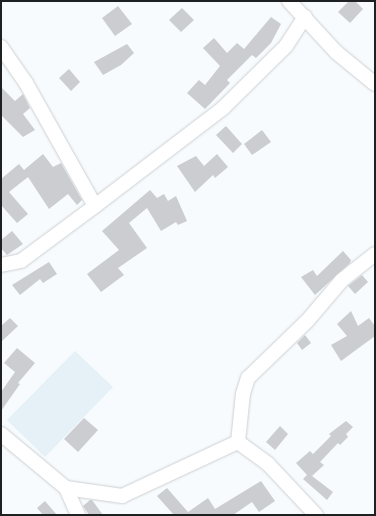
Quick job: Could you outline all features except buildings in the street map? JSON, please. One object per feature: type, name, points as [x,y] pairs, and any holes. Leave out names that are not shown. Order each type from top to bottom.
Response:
[{"type":"street","points":[[289,1],[336,52],[375,84]]},
{"type":"street","points":[[1,265],[20,261],[95,206],[223,108],[286,46],[305,17]]},
{"type":"street","points":[[1,47],[26,83],[95,206]]},
{"type":"street","points":[[238,442],[243,394],[248,378],[308,320],[342,280],[375,254]]},
{"type":"street","points":[[1,434],[66,488],[78,515]]},
{"type":"street","points":[[66,488],[122,496],[238,442]]},
{"type":"street","points":[[238,442],[268,464],[316,515]]},
{"type":"shaded area","points":[[75,351],[113,387],[45,457],[7,420]]}]
